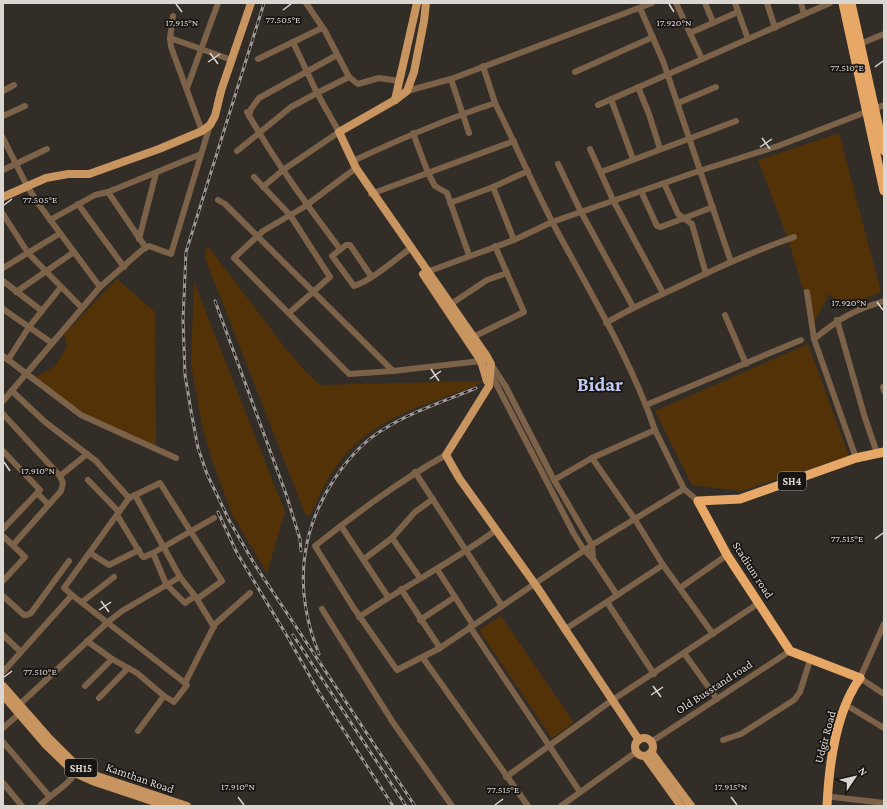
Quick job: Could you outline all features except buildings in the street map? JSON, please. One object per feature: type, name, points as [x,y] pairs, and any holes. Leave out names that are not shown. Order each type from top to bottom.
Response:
[{"type":"highway","points":[[843,3],[871,110],[884,151]]},
{"type":"highway","points":[[851,3],[860,44],[884,191]]},
{"type":"highway","name":"SH4","points":[[698,501],[740,498],[856,458],[881,452]]},
{"type":"highway","name":"Stadium road","points":[[698,501],[728,555],[790,651]]},
{"type":"highway","points":[[790,651],[860,678]]},
{"type":"highway","name":"Udgir Road","points":[[833,801],[836,762],[851,708],[858,691],[860,678]]},
{"type":"highway","name":"Udgir Road","points":[[827,806],[828,776],[831,758],[852,690],[860,678]]},
{"type":"main road","points":[[3,197],[46,178],[68,174],[89,174],[159,149],[202,131],[210,125],[216,116],[221,91],[251,3]]},
{"type":"main road","points":[[395,100],[417,3]]},
{"type":"main road","points":[[426,3],[414,72],[407,91],[395,100],[339,132],[355,164],[407,252],[450,304],[473,337],[486,366],[489,386],[446,456],[459,478],[535,584],[611,701],[639,740]]},
{"type":"main road","points":[[372,194],[486,366]]},
{"type":"main road","name":"Kamthan Road","points":[[3,686],[18,709]]},
{"type":"main road","name":"Kamthan Road","points":[[3,695],[63,753],[76,769],[97,776],[168,806]]},
{"type":"main road","points":[[681,806],[648,754],[651,742],[645,739],[639,740],[635,745],[636,752],[648,754],[691,806]]},
{"type":"main road","name":"Kamthan Road","points":[[139,793],[187,806]]},
{"type":"street","points":[[187,88],[218,3]]},
{"type":"street","points":[[306,3],[322,28],[349,77],[358,84],[378,78],[399,82]]},
{"type":"street","points":[[407,91],[451,79],[652,3]]},
{"type":"street","points":[[676,3],[702,59]]},
{"type":"street","points":[[705,3],[713,22]]},
{"type":"street","points":[[735,3],[748,39]]},
{"type":"street","points":[[766,3],[774,28]]},
{"type":"street","points":[[801,3],[804,14]]},
{"type":"street","points":[[598,105],[830,3]]},
{"type":"street","points":[[640,8],[668,74],[690,138],[699,171],[713,207],[731,262]]},
{"type":"street","points":[[690,33],[738,12]]},
{"type":"street","points":[[173,16],[170,38],[171,47],[202,131]]},
{"type":"street","points":[[258,59],[322,28]]},
{"type":"street","points":[[860,44],[884,34]]},
{"type":"street","points":[[575,72],[652,37]]},
{"type":"street","points":[[170,38],[232,60]]},
{"type":"street","points":[[263,186],[283,170],[339,132],[317,93],[308,71],[293,42]]},
{"type":"street","points":[[337,55],[258,98],[248,114],[258,133],[283,170],[340,249]]},
{"type":"street","points":[[483,66],[495,103],[552,222],[606,323],[646,405],[655,430],[684,489],[698,501]]},
{"type":"street","points":[[238,151],[291,107],[349,77]]},
{"type":"street","points":[[451,79],[470,133]]},
{"type":"street","points":[[3,91],[14,85]]},
{"type":"street","points":[[638,87],[649,114],[660,149]]},
{"type":"street","points":[[678,103],[716,88]]},
{"type":"street","points":[[611,99],[633,159]]},
{"type":"street","points":[[495,103],[413,133],[355,164],[307,205],[263,231],[234,258],[349,374],[486,366],[506,387],[554,480],[592,545],[593,559]]},
{"type":"street","points":[[425,273],[469,255],[514,240],[552,222],[664,182],[778,146],[884,105]]},
{"type":"street","points":[[3,116],[25,106]]},
{"type":"street","points":[[601,172],[736,121]]},
{"type":"street","points":[[3,401],[27,375],[52,342],[100,287],[149,246],[171,254],[210,125]]},
{"type":"street","points":[[413,133],[428,173],[435,186],[447,193],[469,255]]},
{"type":"street","points":[[3,138],[27,186],[60,234],[100,287]]},
{"type":"street","points":[[372,194],[514,141]]},
{"type":"street","points":[[3,170],[47,149]]},
{"type":"street","points":[[590,150],[613,200],[663,293]]},
{"type":"street","points":[[50,220],[95,194],[108,192],[201,154]]},
{"type":"street","points":[[558,164],[581,212],[633,307]]},
{"type":"street","points":[[450,203],[528,171]]},
{"type":"street","points":[[140,239],[156,173]]},
{"type":"street","points":[[254,177],[290,215],[330,277],[289,313]]},
{"type":"street","points":[[664,182],[678,214],[692,224],[706,274]]},
{"type":"street","points":[[493,186],[514,240]]},
{"type":"street","points":[[641,191],[657,226],[661,227],[713,207]]},
{"type":"street","points":[[108,192],[146,248]]},
{"type":"street","points":[[218,200],[257,236],[393,371]]},
{"type":"street","points":[[78,204],[124,267]]},
{"type":"street","points":[[3,214],[5,224],[28,253],[82,308]]},
{"type":"street","points":[[3,268],[60,234]]},
{"type":"street","points":[[606,323],[633,307],[663,293],[767,246],[794,237]]},
{"type":"street","points":[[371,276],[350,246],[348,245],[333,254],[332,258],[352,285],[357,285],[371,276],[407,252]]},
{"type":"street","points":[[473,337],[524,312],[495,246]]},
{"type":"street","points":[[16,292],[74,252]]},
{"type":"street","points":[[450,304],[487,280],[507,273]]},
{"type":"street","points":[[3,281],[42,311]]},
{"type":"street","points":[[61,287],[6,358],[85,417],[176,458]]},
{"type":"street","points":[[807,292],[814,339],[856,458]]},
{"type":"street","points":[[814,339],[837,320],[854,311],[884,301]]},
{"type":"street","points":[[3,309],[52,342]]},
{"type":"street","points":[[725,315],[746,364]]},
{"type":"street","points":[[837,320],[865,418],[881,452]]},
{"type":"street","points":[[646,405],[801,340]]},
{"type":"street","points":[[486,366],[584,550],[593,559],[617,595]]},
{"type":"street","points":[[12,391],[45,422],[96,461],[132,497],[164,545],[180,577],[214,626]]},
{"type":"street","points":[[3,414],[60,476],[64,483],[63,488],[13,545]]},
{"type":"street","points":[[554,480],[592,458],[655,430]]},
{"type":"street","points":[[3,451],[40,490],[3,529]]},
{"type":"street","points":[[60,476],[87,454]]},
{"type":"street","points":[[446,456],[415,472],[340,526],[315,546],[359,617],[397,670],[440,648],[584,550],[634,518],[684,489]]},
{"type":"street","points":[[592,458],[634,518],[663,564],[713,634]]},
{"type":"street","points":[[415,472],[502,606]]},
{"type":"street","points":[[88,480],[118,513],[144,557],[214,518]]},
{"type":"street","points":[[153,553],[166,584],[185,603],[196,598],[222,581],[160,483],[132,497],[118,513],[64,588],[185,683]]},
{"type":"street","points":[[37,493],[48,504]]},
{"type":"street","points":[[364,559],[392,538],[415,512],[432,499]]},
{"type":"street","points":[[340,526],[364,559],[388,597]]},
{"type":"street","points":[[359,617],[388,597],[466,552],[496,530]]},
{"type":"street","points":[[3,536],[25,556],[3,581]]},
{"type":"street","points":[[392,538],[420,578]]},
{"type":"street","points":[[90,552],[109,566],[139,550]]},
{"type":"street","points":[[680,588],[728,555]]},
{"type":"street","points":[[3,596],[24,615],[31,613],[69,561]]},
{"type":"street","points":[[564,630],[663,564]]},
{"type":"street","points":[[436,569],[549,747],[580,792]]},
{"type":"street","points":[[82,602],[114,577]]},
{"type":"street","points":[[3,728],[18,709],[87,640],[122,610],[180,577]]},
{"type":"street","points":[[401,590],[440,648]]},
{"type":"street","points":[[87,640],[112,659],[137,673],[164,696],[174,702],[187,685],[185,683],[214,626],[250,593]]},
{"type":"street","points":[[3,672],[72,595]]},
{"type":"street","points":[[420,620],[455,597]]},
{"type":"street","points":[[607,602],[654,674]]},
{"type":"street","points":[[506,777],[611,701],[654,674],[759,603]]},
{"type":"street","points":[[322,609],[392,721],[452,806]]},
{"type":"street","name":"Udgir Road","points":[[860,678],[884,624]]},
{"type":"street","points":[[3,635],[21,652]]},
{"type":"street","name":"Old Busstand road","points":[[651,742],[790,651]]},
{"type":"street","points":[[684,653],[717,699]]},
{"type":"street","points":[[423,658],[528,806]]},
{"type":"street","points":[[85,686],[112,659]]},
{"type":"street","points":[[723,740],[741,734],[794,700],[800,692],[810,660]]},
{"type":"street","points":[[99,698],[128,668]]},
{"type":"street","points":[[860,678],[884,694]]},
{"type":"street","points":[[138,731],[164,696]]},
{"type":"street","points":[[851,708],[884,728]]},
{"type":"street","points":[[3,742],[49,796]]},
{"type":"street","points":[[562,806],[636,752]]},
{"type":"street","points":[[40,806],[49,796],[66,783],[76,769]]},
{"type":"street","points":[[3,783],[22,806]]},
{"type":"street","points":[[833,801],[884,803]]},
{"type":"shaded area","points":[[839,133],[881,292],[845,307],[829,294],[813,324],[789,242],[758,160]]},
{"type":"shaded area","points":[[207,245],[286,349],[304,370],[320,385],[483,381],[479,384],[409,411],[376,428],[347,453],[337,465],[325,484],[313,510],[306,516],[205,258]]},
{"type":"shaded area","points":[[117,279],[155,312],[156,449],[122,438],[33,379],[55,366],[67,347],[64,334]]},
{"type":"shaded area","points":[[194,282],[285,512],[267,573],[232,514],[213,463],[202,425],[191,365]]},
{"type":"shaded area","points":[[808,344],[849,456],[741,491],[692,485],[655,411]]},
{"type":"shaded area","points":[[501,616],[574,723],[552,738],[479,630]]},
{"type":"railway","points":[[264,3],[186,252],[183,320],[185,375],[191,411],[198,448],[207,474],[229,520],[255,565],[415,806]]},
{"type":"railway","points":[[215,301],[286,494],[300,539],[301,551]]},
{"type":"railway","points":[[319,654],[311,631],[306,608],[303,586],[304,564],[307,542],[313,520],[335,478],[357,450],[377,433],[418,412],[476,388]]},
{"type":"railway","points":[[218,512],[237,553],[320,694],[393,806]]},
{"type":"railway","points":[[293,635],[406,806]]},
{"type":"district","name":"Bidar","points":[[600,384]]}]
